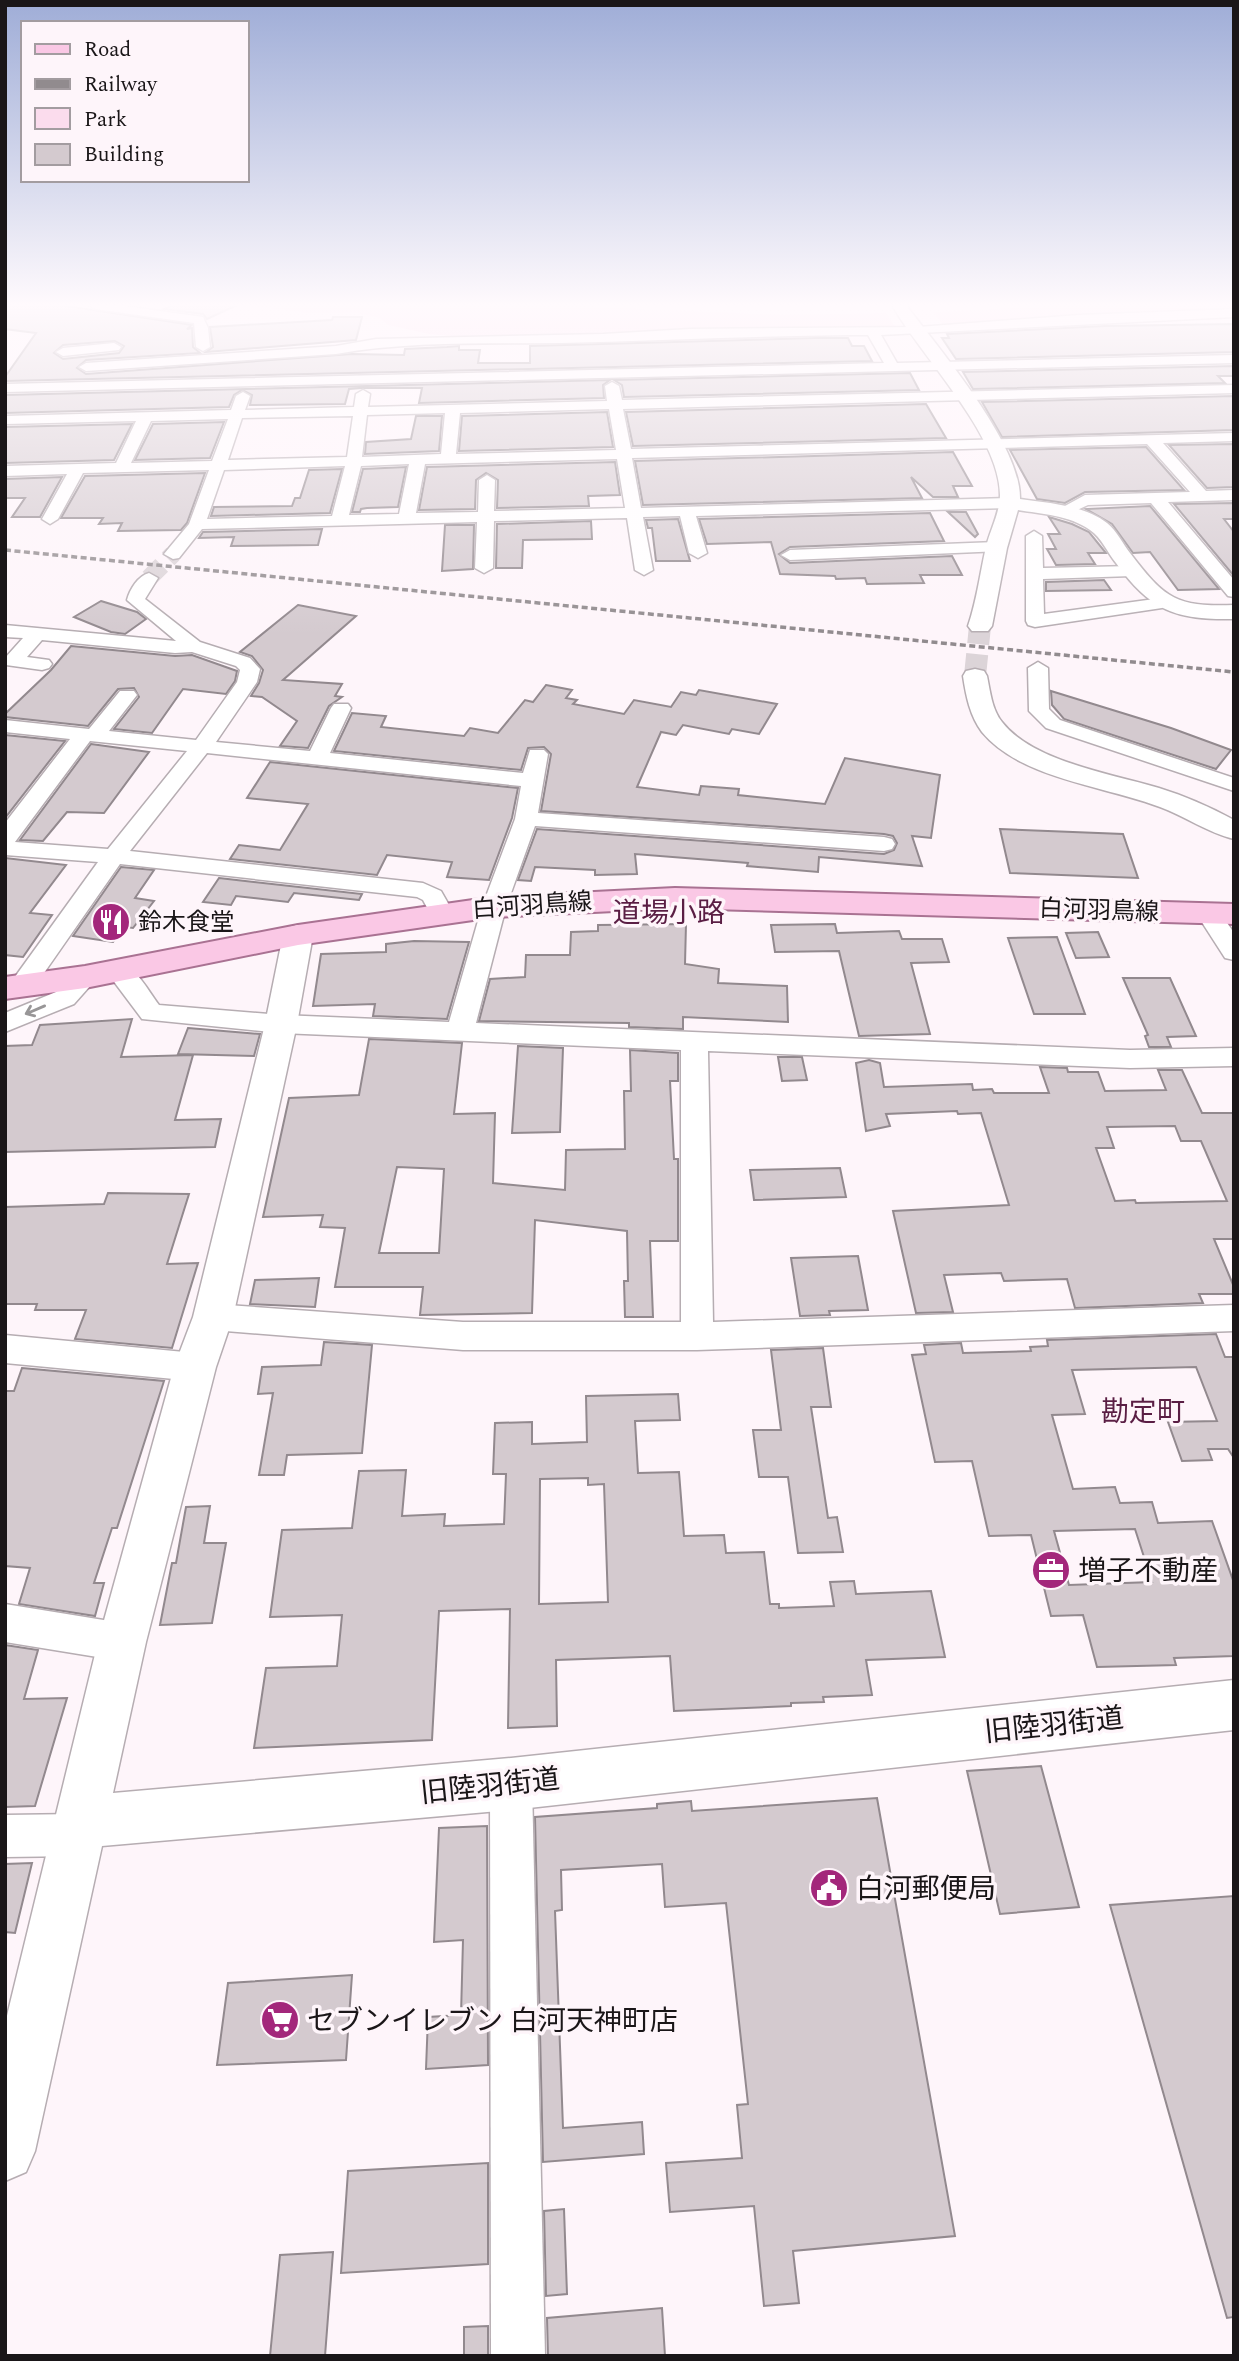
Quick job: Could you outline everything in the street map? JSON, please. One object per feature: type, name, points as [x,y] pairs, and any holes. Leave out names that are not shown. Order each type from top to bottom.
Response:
[{"type":"main road","name":"白河羽鳥線","points":[[13,988],[85,978],[298,935],[441,912],[495,907],[675,898],[1221,913]]},
{"type":"street","points":[[5,420],[24,415]]},
{"type":"street","points":[[121,468],[148,415]]},
{"type":"street","points":[[173,554],[197,524],[236,415]]},
{"type":"street","points":[[340,521],[354,461],[360,415]]},
{"type":"street","points":[[448,459],[452,415]]},
{"type":"street","points":[[618,415],[644,570]]},
{"type":"street","points":[[975,415],[993,444],[1010,487],[1009,503],[996,547],[986,609],[980,626]]},
{"type":"street","points":[[5,471],[624,454],[792,443],[827,449],[1234,438]]},
{"type":"street","points":[[1152,440],[1202,496]]},
{"type":"street","points":[[406,520],[418,460]]},
{"type":"street","points":[[50,519],[78,469]]},
{"type":"street","points":[[484,568],[487,480]]},
{"type":"street","points":[[1062,512],[1086,500],[1234,495]]},
{"type":"street","points":[[1156,498],[1234,593]]},
{"type":"street","points":[[197,524],[1009,503],[1062,512],[1100,526],[1146,590],[1162,603]]},
{"type":"street","points":[[687,512],[698,553]]},
{"type":"street","points":[[1034,536],[1035,621],[1162,603],[1205,612],[1234,612]]},
{"type":"street","points":[[790,555],[996,547]]},
{"type":"street","points":[[1035,574],[1132,571]]},
{"type":"street","points":[[149,578],[138,592],[136,600],[193,646]]},
{"type":"street","points":[[1213,596],[1234,593]]},
{"type":"street","points":[[5,631],[175,647],[193,646],[243,662],[250,669],[247,682],[202,746],[13,988]]},
{"type":"street","points":[[37,634],[13,661],[41,664]]},
{"type":"street","points":[[1038,668],[1039,711],[1053,724],[1234,785]]},
{"type":"street","points":[[975,676],[979,701],[993,728],[1023,750],[1050,764],[1171,802],[1234,831]]},
{"type":"street","points":[[5,839],[25,797],[90,735],[127,695]]},
{"type":"street","points":[[317,758],[341,708]]},
{"type":"street","points":[[5,726],[534,781]]},
{"type":"street","points":[[460,1032],[495,907],[526,819],[537,754]]},
{"type":"street","points":[[526,819],[884,844]]},
{"type":"street","points":[[5,848],[114,856],[423,890],[433,896],[441,912]]},
{"type":"street","points":[[1221,913],[1234,952]]},
{"type":"street","points":[[5,2151],[122,1643],[195,1367],[213,1317],[281,1024],[298,935]]},
{"type":"street","points":[[119,971],[151,1013],[281,1024],[1130,1059],[1234,1057]]},
{"type":"street","points":[[5,1023],[65,998],[85,978]]},
{"type":"street","points":[[694,1041],[697,1336]]},
{"type":"street","points":[[213,1317],[463,1336],[697,1336],[1234,1318]]},
{"type":"street","points":[[5,1349],[195,1367]]},
{"type":"street","points":[[5,1623],[122,1643]]},
{"type":"street","name":"旧陸羽街道","points":[[79,1829],[1234,1704]]},
{"type":"street","points":[[512,1784],[518,2356]]},
{"type":"street","points":[[5,1836],[79,1829]]},
{"type":"building","points":[[608,415],[613,447],[459,451],[462,416]]},
{"type":"building","points":[[627,415],[933,415],[946,438],[633,446]]},
{"type":"building","points":[[990,415],[1234,415],[1234,430],[1002,437]]},
{"type":"building","points":[[416,416],[442,416],[439,451],[365,454],[366,442],[411,439]]},
{"type":"building","points":[[224,422],[210,458],[135,460],[153,424]]},
{"type":"building","points":[[132,424],[114,460],[5,463],[5,427]]},
{"type":"building","points":[[1234,444],[1234,487],[1207,488],[1169,445]]},
{"type":"building","points":[[1146,447],[1184,490],[1085,492],[1065,503],[1037,499],[1010,450]]},
{"type":"building","points":[[953,452],[972,486],[953,486],[958,497],[933,497],[911,477],[922,498],[643,505],[635,461]]},
{"type":"building","points":[[615,462],[620,495],[588,496],[589,506],[497,508],[498,480],[486,473],[476,480],[475,509],[419,510],[427,467]]},
{"type":"building","points":[[406,467],[398,507],[367,508],[352,512],[363,469]]},
{"type":"building","points":[[342,469],[330,513],[211,516],[214,507],[292,506],[295,498],[300,498],[309,470]]},
{"type":"building","points":[[205,473],[187,523],[181,530],[118,531],[122,523],[99,524],[103,518],[61,518],[85,476]]},
{"type":"building","points":[[62,477],[40,517],[12,517],[25,498],[5,498],[5,479]]},
{"type":"building","points":[[1234,503],[1234,519],[1224,519],[1234,532],[1234,576],[1174,504]]},
{"type":"building","points":[[1150,506],[1219,589],[1178,590],[1150,552],[1133,553],[1112,524],[1086,509]]},
{"type":"building","points":[[948,512],[966,512],[978,534],[975,537]]},
{"type":"building","points":[[930,513],[944,541],[790,547],[779,554],[790,563],[952,556],[962,575],[920,575],[924,583],[867,584],[865,578],[836,579],[835,576],[780,574],[771,542],[707,544],[699,519]]},
{"type":"building","points":[[1049,517],[1089,532],[1106,553],[1088,553],[1095,564],[1056,565],[1047,549],[1056,549],[1048,534],[1060,534]]},
{"type":"building","points":[[678,519],[690,561],[656,561],[652,528],[648,528],[646,520]]},
{"type":"building","points":[[591,521],[592,539],[523,540],[522,568],[496,568],[497,524]]},
{"type":"building","points":[[445,525],[474,525],[473,569],[442,571]]},
{"type":"building","points":[[322,529],[318,545],[231,546],[234,537],[199,538],[203,532]]},
{"type":"building","points":[[1104,580],[1111,590],[1046,591],[1046,582]]},
{"type":"building","points":[[101,601],[137,612],[146,619],[125,634],[111,632],[74,617]]},
{"type":"building","points":[[298,605],[356,616],[283,680],[342,684],[335,696],[342,697],[329,706],[308,748],[280,746],[297,721],[262,697],[251,696],[263,670],[252,656],[240,652]]},
{"type":"building","points":[[71,646],[175,656],[192,655],[237,671],[235,681],[226,694],[183,689],[152,733],[114,729],[139,697],[134,688],[118,689],[88,726],[5,717]]},
{"type":"building","points":[[546,685],[572,690],[566,698],[577,700],[573,704],[624,714],[634,700],[671,707],[681,692],[696,695],[699,690],[777,704],[759,734],[732,729],[729,734],[683,725],[676,735],[661,732],[637,787],[699,795],[701,786],[739,789],[738,795],[825,804],[845,758],[940,775],[931,838],[912,836],[922,866],[819,857],[818,872],[747,866],[748,863],[635,854],[637,874],[595,875],[595,870],[535,867],[531,881],[518,880],[537,829],[884,854],[894,850],[897,843],[893,836],[884,834],[541,811],[551,754],[544,747],[528,748],[521,770],[334,751],[352,713],[386,716],[381,727],[464,736],[470,728],[498,733],[525,700],[533,702]]},
{"type":"building","points":[[1051,691],[1171,728],[1231,750],[1216,769],[1064,719],[1052,705]]},
{"type":"building","points":[[5,735],[65,741],[5,818]]},
{"type":"building","points":[[91,744],[149,752],[104,813],[67,812],[43,841],[20,840]]},
{"type":"building","points":[[270,762],[518,788],[512,818],[489,880],[447,877],[452,862],[387,855],[377,875],[230,859],[239,845],[280,850],[308,804],[247,798]]},
{"type":"building","points":[[1000,829],[1123,834],[1138,878],[1010,873]]},
{"type":"building","points":[[5,858],[66,865],[30,913],[52,915],[23,957],[5,955]]},
{"type":"building","points":[[121,867],[154,870],[135,898],[154,901],[133,928],[126,927],[113,942],[73,936]]},
{"type":"building","points":[[219,878],[362,894],[359,900],[294,893],[288,902],[236,896],[231,905],[203,902]]},
{"type":"building","points":[[686,924],[685,964],[719,969],[718,983],[787,986],[788,1022],[683,1017],[683,1029],[629,1027],[629,1023],[479,1021],[490,979],[525,977],[526,955],[570,955],[571,932],[598,931],[598,925]]},
{"type":"building","points":[[835,924],[837,933],[899,931],[902,939],[942,939],[949,962],[911,963],[930,1034],[859,1036],[839,951],[775,952],[771,925]]},
{"type":"building","points":[[1098,932],[1109,957],[1076,958],[1066,933]]},
{"type":"building","points":[[1057,937],[1085,1014],[1034,1014],[1008,938]]},
{"type":"building","points":[[414,941],[469,942],[447,1019],[373,1016],[375,1004],[313,1006],[321,954],[386,952],[386,944]]},
{"type":"building","points":[[1123,978],[1170,978],[1196,1036],[1167,1037],[1171,1047],[1149,1047],[1145,1036],[1148,1035]]},
{"type":"building","points":[[132,1019],[121,1057],[193,1055],[175,1120],[221,1119],[215,1147],[5,1152],[5,1046],[32,1045],[40,1025]]},
{"type":"building","points":[[188,1028],[260,1034],[254,1056],[178,1054]]},
{"type":"building","points":[[369,1039],[462,1043],[454,1114],[495,1113],[493,1183],[565,1190],[566,1150],[625,1149],[624,1091],[631,1091],[630,1050],[678,1053],[678,1081],[670,1081],[674,1159],[678,1159],[678,1241],[650,1241],[653,1317],[625,1317],[624,1281],[628,1281],[627,1231],[535,1220],[532,1313],[420,1315],[423,1287],[335,1287],[345,1228],[320,1227],[323,1215],[263,1217],[289,1098],[359,1095]],"holes":[[[397,1167],[444,1169],[439,1253],[379,1253]]]},
{"type":"building","points":[[518,1046],[563,1048],[560,1132],[512,1133]]},
{"type":"building","points":[[778,1057],[802,1057],[807,1080],[782,1081]]},
{"type":"building","points":[[869,1060],[880,1063],[884,1087],[972,1084],[973,1090],[992,1089],[994,1093],[1049,1093],[1040,1067],[1067,1068],[1068,1072],[1098,1072],[1105,1091],[1166,1090],[1158,1070],[1182,1070],[1202,1113],[1234,1113],[1234,1239],[1214,1239],[1234,1287],[1234,1294],[1199,1294],[1203,1303],[1075,1308],[1067,1279],[1004,1281],[1001,1273],[944,1275],[953,1312],[916,1313],[893,1211],[1009,1205],[981,1113],[958,1114],[957,1111],[886,1114],[890,1126],[866,1131],[856,1063]],"holes":[[[1175,1126],[1181,1141],[1201,1141],[1227,1201],[1115,1201],[1096,1148],[1114,1148],[1107,1127]]]},
{"type":"building","points":[[840,1168],[846,1197],[754,1200],[750,1170]]},
{"type":"building","points":[[108,1193],[189,1194],[167,1264],[198,1263],[172,1348],[75,1339],[86,1310],[35,1310],[37,1304],[5,1304],[5,1207],[104,1204]]},
{"type":"building","points":[[858,1256],[868,1310],[829,1311],[830,1315],[800,1316],[791,1258]]},
{"type":"building","points":[[319,1278],[315,1307],[250,1304],[255,1280]]},
{"type":"building","points":[[1216,1334],[1225,1357],[1234,1357],[1234,1458],[1228,1449],[1208,1449],[1212,1460],[1182,1461],[1168,1422],[1217,1421],[1196,1367],[1072,1370],[1085,1414],[1052,1415],[1073,1489],[1115,1487],[1120,1503],[1152,1502],[1158,1523],[1212,1521],[1234,1583],[1234,1656],[1174,1658],[1176,1665],[1097,1667],[1083,1615],[1051,1616],[1031,1535],[989,1536],[972,1461],[935,1462],[912,1355],[926,1354],[924,1345],[961,1343],[963,1353],[1031,1351],[1030,1347],[1048,1346],[1047,1340]],"holes":[[[1135,1529],[1152,1582],[1069,1585],[1054,1531]]]},
{"type":"building","points":[[324,1342],[372,1345],[362,1453],[287,1455],[284,1475],[259,1475],[273,1393],[258,1394],[262,1367],[321,1365]]},
{"type":"building","points":[[823,1348],[831,1407],[811,1407],[828,1518],[837,1517],[843,1552],[798,1553],[788,1477],[759,1477],[753,1430],[781,1430],[771,1350]]},
{"type":"building","points":[[22,1368],[164,1381],[117,1528],[112,1528],[94,1583],[104,1583],[95,1616],[19,1604],[30,1568],[5,1566],[5,1391],[14,1391]]},
{"type":"building","points":[[678,1394],[680,1420],[635,1421],[638,1473],[679,1472],[684,1536],[724,1535],[726,1553],[764,1552],[770,1604],[779,1604],[779,1608],[834,1606],[830,1582],[854,1581],[856,1594],[931,1591],[945,1657],[866,1660],[872,1695],[823,1697],[824,1702],[791,1703],[791,1706],[674,1711],[670,1656],[556,1660],[557,1726],[508,1728],[510,1609],[439,1611],[432,1740],[254,1748],[266,1668],[337,1666],[342,1615],[270,1617],[282,1530],[352,1528],[359,1471],[406,1470],[402,1516],[445,1514],[444,1526],[504,1524],[506,1474],[493,1474],[495,1423],[532,1422],[532,1444],[587,1442],[586,1396]],"holes":[[[588,1478],[588,1485],[604,1484],[608,1602],[539,1604],[540,1479]]]},
{"type":"building","points":[[210,1506],[204,1543],[226,1543],[212,1623],[160,1625],[172,1563],[176,1563],[186,1507]]},
{"type":"building","points":[[5,1645],[38,1650],[24,1699],[67,1698],[35,1806],[5,1807]]},
{"type":"building","points":[[1041,1766],[1079,1907],[1000,1914],[967,1771]]},
{"type":"building","points":[[877,1798],[955,2236],[793,2251],[799,2303],[764,2306],[754,2206],[670,2212],[666,2163],[742,2158],[737,2105],[748,2104],[726,1903],[665,1907],[662,1864],[561,1870],[562,1910],[555,1911],[563,2128],[642,2122],[644,2154],[543,2162],[535,1817],[657,1808],[657,1804],[691,1801],[692,1811]]},
{"type":"building","points":[[487,1826],[488,2065],[426,2069],[428,2017],[461,2015],[463,1940],[434,1942],[439,1828]]},
{"type":"building","points":[[32,1863],[15,1933],[5,1932],[5,1864]]},
{"type":"building","points":[[1234,1896],[1234,2317],[1227,2318],[1110,1905]]},
{"type":"building","points":[[352,1975],[346,2060],[217,2065],[228,1983]]},
{"type":"building","points":[[488,2163],[488,2264],[341,2273],[348,2171]]},
{"type":"building","points":[[564,2209],[567,2294],[546,2296],[544,2211]]},
{"type":"building","points":[[333,2252],[325,2356],[270,2356],[280,2255]]},
{"type":"building","points":[[662,2308],[665,2356],[548,2356],[547,2318]]},
{"type":"building","points":[[488,2326],[488,2356],[464,2356],[464,2327]]},
{"type":"tunnel","points":[[149,578],[173,554]]},
{"type":"tunnel","points":[[975,676],[980,626]]},
{"type":"railway","points":[[5,550],[1234,672]]},
{"type":"place","name":"鈴木食堂","points":[[111,922]]},
{"type":"place","name":"増子不動産","points":[[1051,1570]]},
{"type":"place","name":"白河郵便局","points":[[829,1888]]},
{"type":"place","name":"セブンイレブン 白河天神町店","points":[[280,2020]]},
{"type":"district","name":"道場小路","points":[[669,912]]},
{"type":"district","name":"勘定町","points":[[1143,1411]]}]
